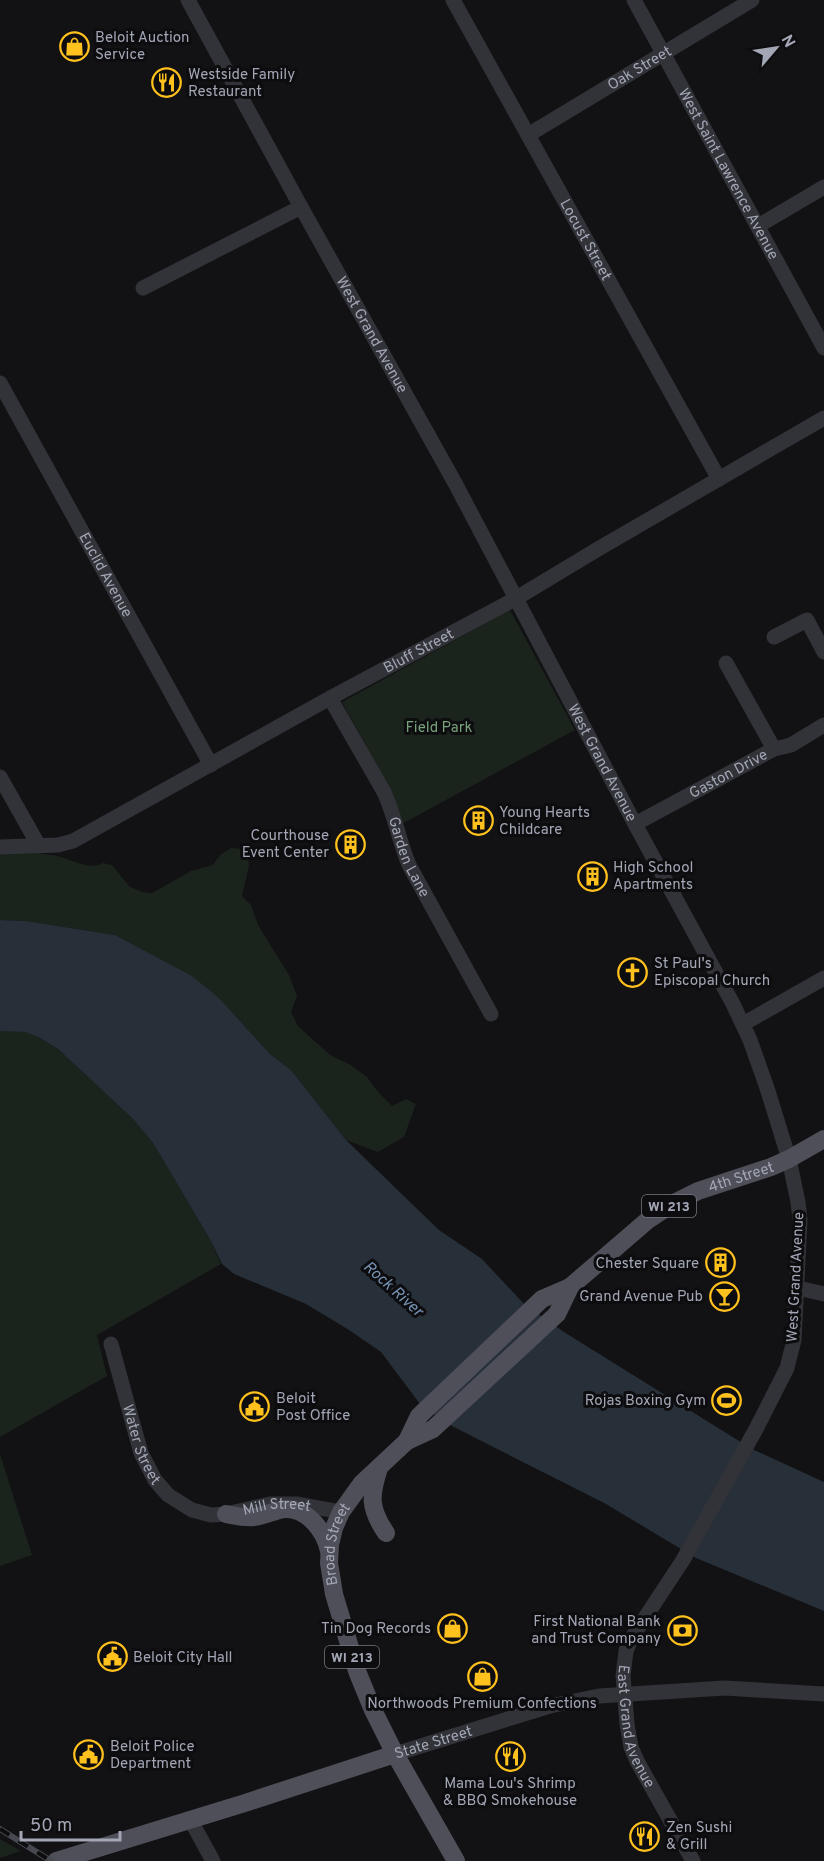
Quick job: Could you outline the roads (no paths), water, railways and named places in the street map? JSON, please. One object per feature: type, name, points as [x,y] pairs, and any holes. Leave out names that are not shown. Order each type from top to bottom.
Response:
[{"type":"main road","name":"4th Street","points":[[542,1299],[570,1287],[633,1231],[661,1211],[698,1191],[789,1159],[824,1139]]},
{"type":"main road","name":"Broad Street","points":[[456,1861],[395,1754],[357,1671],[333,1594],[330,1554],[334,1528],[341,1512],[362,1483],[407,1441],[433,1430],[557,1314],[570,1287]]},
{"type":"main road","name":"Broad Street","points":[[407,1441],[419,1416],[542,1299]]},
{"type":"main road","points":[[380,1465],[372,1501],[375,1513],[386,1533]]},
{"type":"main road","points":[[218,1515],[252,1518],[286,1509],[299,1512],[311,1518],[320,1529],[327,1541],[330,1554]]},
{"type":"main road","name":"State Street","points":[[56,1861],[395,1754]]},
{"type":"street","name":"West Grand Avenue","points":[[188,0],[455,483],[635,824],[710,959],[743,1024],[757,1058],[789,1159],[798,1202],[800,1220],[794,1340],[787,1368],[684,1560]]},
{"type":"street","name":"Locust Street","points":[[453,0],[719,479]]},
{"type":"street","name":"West Saint Lawrence Avenue","points":[[634,0],[824,348]]},
{"type":"street","name":"Oak Street","points":[[528,135],[752,0]]},
{"type":"street","points":[[758,226],[824,187]]},
{"type":"street","points":[[142,288],[301,207]]},
{"type":"street","name":"Euclid Avenue","points":[[0,383],[211,765]]},
{"type":"street","name":"Bluff Street","points":[[0,847],[64,844],[73,841],[515,599],[824,418]]},
{"type":"street","points":[[774,637],[807,620],[824,652]]},
{"type":"street","points":[[726,663],[774,749]]},
{"type":"street","name":"Garden Lane","points":[[330,699],[384,792],[409,865],[491,1014]]},
{"type":"street","name":"Gaston Drive","points":[[635,824],[774,749],[791,745],[824,725]]},
{"type":"street","points":[[0,777],[39,846]]},
{"type":"street","points":[[743,1024],[824,978]]},
{"type":"street","points":[[798,1288],[824,1294]]},
{"type":"street","name":"Water Street","points":[[111,1344],[141,1453],[155,1480],[168,1495],[192,1509],[218,1515]]},
{"type":"street","name":"Mill Street","points":[[218,1515],[270,1504],[298,1504],[341,1512]]},
{"type":"street","name":"East Grand Avenue","points":[[684,1560],[631,1639],[626,1651],[623,1676],[627,1725],[633,1753],[693,1861]]},
{"type":"street","name":"State Street","points":[[395,1754],[550,1706],[599,1696],[725,1688],[824,1694]]},
{"type":"street","points":[[190,1819],[213,1861]]},
{"type":"water","name":"Rock River","points":[[0,920],[26,921],[115,935],[192,976],[220,999],[270,1054],[291,1070],[346,1140],[439,1230],[482,1259],[524,1304],[564,1332],[752,1449],[824,1482],[824,1611],[696,1558],[606,1504],[448,1424],[420,1404],[381,1352],[306,1304],[234,1274],[222,1264],[211,1241],[153,1143],[133,1119],[58,1049],[25,1032],[0,1031]]},
{"type":"railway","points":[[0,1829],[51,1861]]},
{"type":"place","name":"Beloit Auction Service","points":[[74,46]]},
{"type":"place","name":"Westside Family Restaurant","points":[[167,83]]},
{"type":"place","name":"Young Hearts Childcare","points":[[478,821]]},
{"type":"place","name":"Courthouse Event Center","points":[[350,844]]},
{"type":"place","name":"High School Apartments","points":[[592,876]]},
{"type":"place","name":"St Paul's Episcopal Church","points":[[633,972]]},
{"type":"place","name":"Chester Square","points":[[720,1263]]},
{"type":"place","name":"Grand Avenue Pub","points":[[724,1296]]},
{"type":"place","name":"Rojas Boxing Gym","points":[[727,1400]]},
{"type":"place","name":"Beloit Post Office","points":[[255,1407]]},
{"type":"place","name":"Tin Dog Records","points":[[452,1628]]},
{"type":"place","name":"First National Bank and Trust Company","points":[[682,1630]]},
{"type":"place","name":"Beloit City Hall","points":[[112,1657]]},
{"type":"place","name":"Northwoods Premium Confections","points":[[482,1676]]},
{"type":"place","name":"Beloit Police Department","points":[[89,1755]]},
{"type":"place","name":"Mama Lou's Shrimp & BBQ Smokehouse","points":[[510,1756]]},
{"type":"place","name":"Zen Sushi & Grill","points":[[645,1836]]},
{"type":"park label","name":"Field Park","points":[[439,727]]}]
